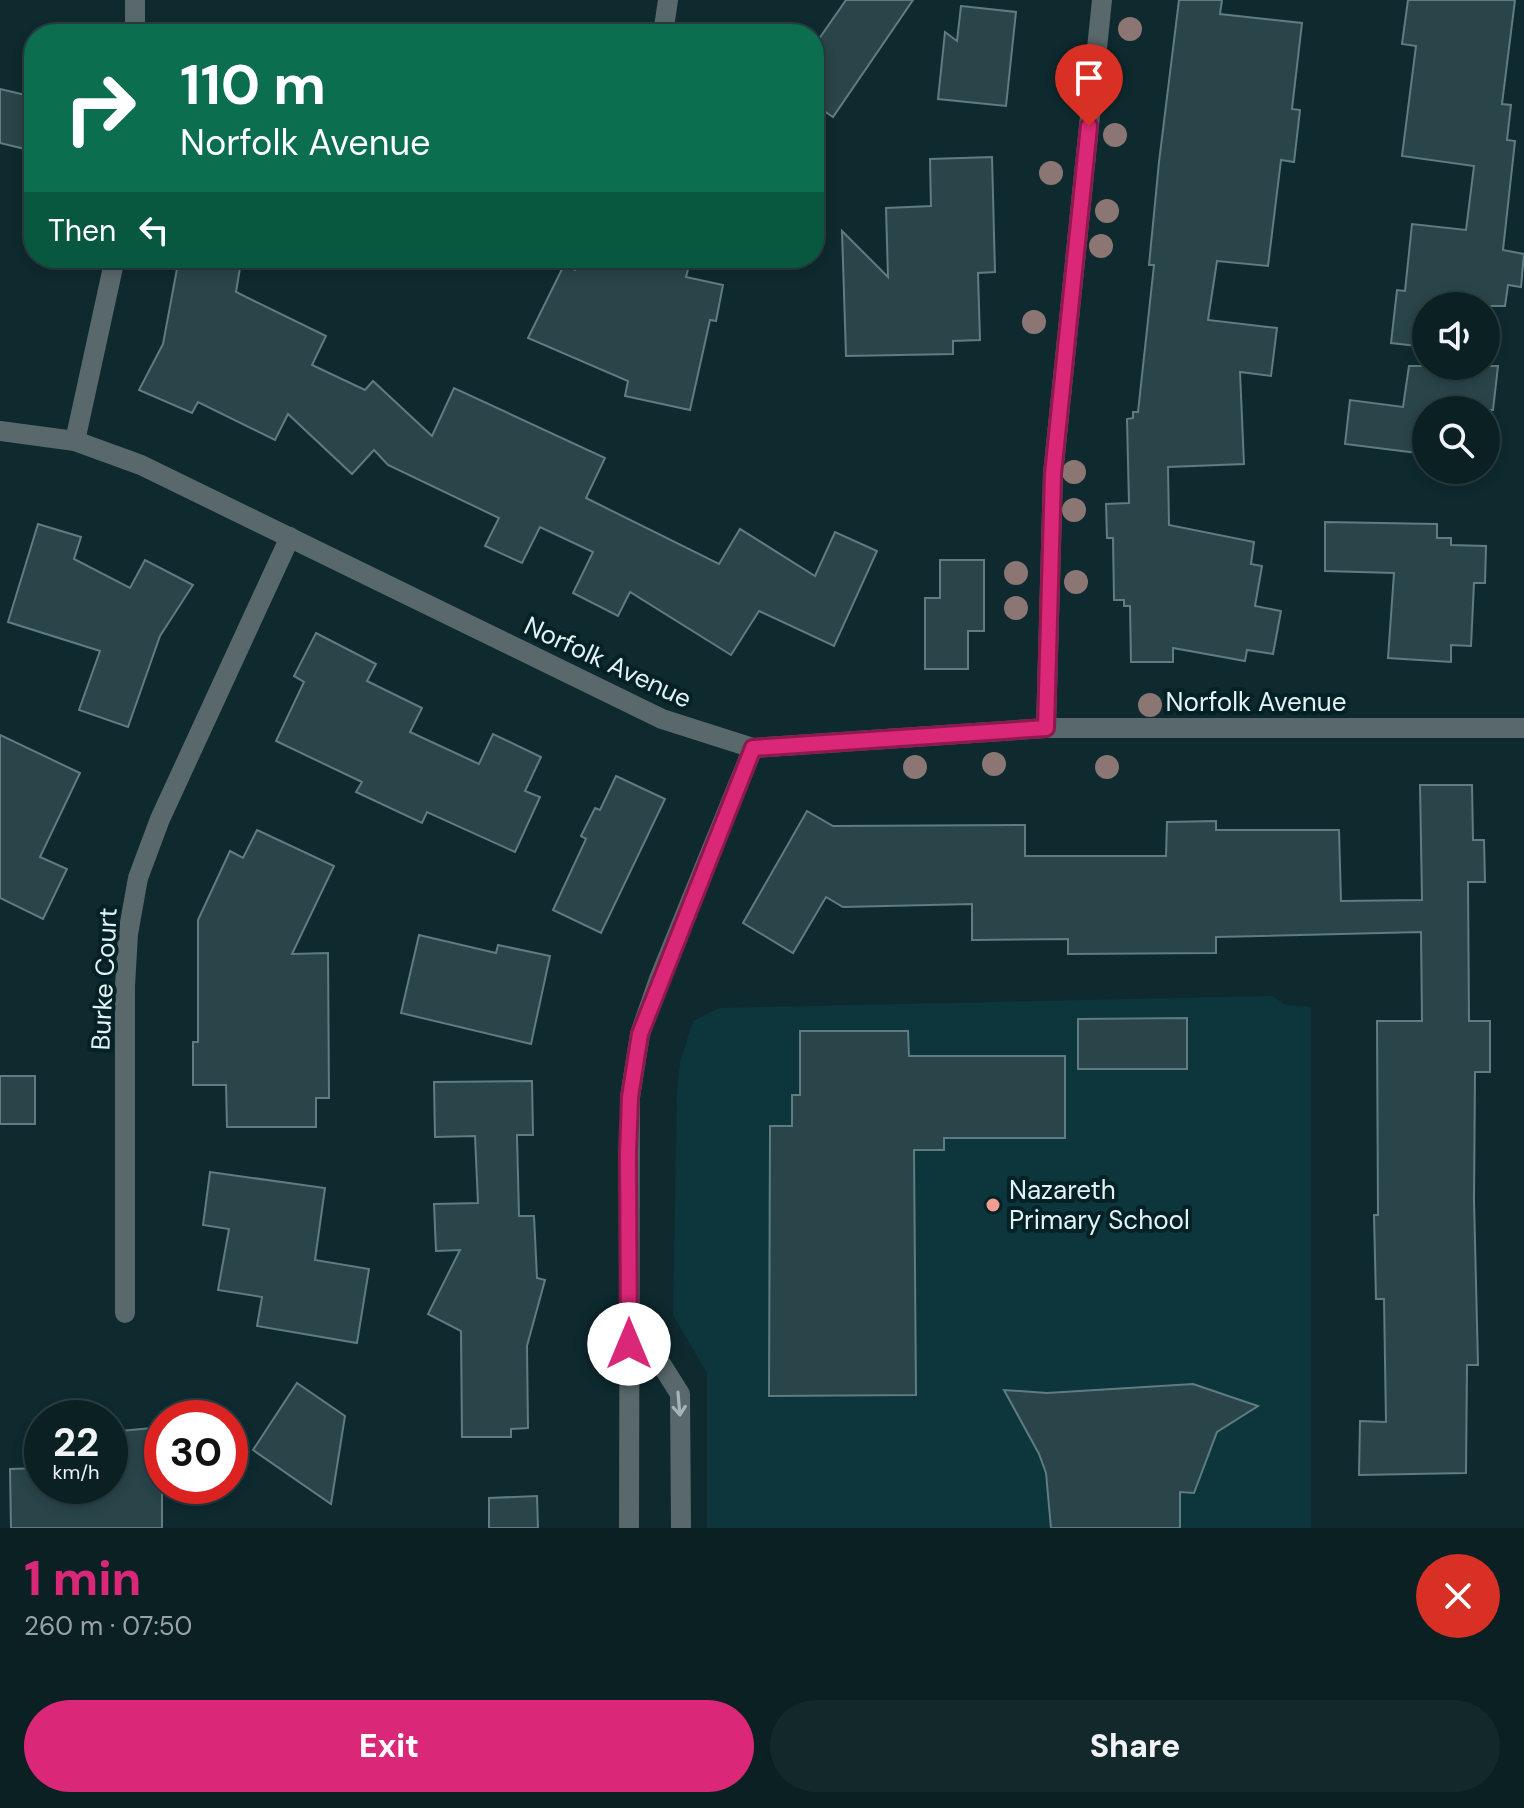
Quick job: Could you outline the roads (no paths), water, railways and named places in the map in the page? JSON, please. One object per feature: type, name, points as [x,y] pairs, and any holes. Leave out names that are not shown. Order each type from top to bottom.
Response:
[{"type":"street","points":[[135,0],[135,24]]},
{"type":"street","points":[[664,24],[668,0]]},
{"type":"street","points":[[1046,728],[1053,474],[1102,0]]},
{"type":"street","points":[[75,441],[113,268]]},
{"type":"street","name":"Norfolk Avenue","points":[[0,431],[75,441],[141,465],[662,719],[753,748],[1046,728],[1524,728]]},
{"type":"street","name":"Burke Court","points":[[125,1313],[125,986],[128,934],[138,878],[160,819],[290,537]]},
{"type":"street","points":[[629,1528],[628,1153],[630,1097],[640,1034],[753,748]]},
{"type":"street","points":[[629,1313],[680,1394],[681,1528]]},
{"type":"place","name":"Nazareth Primary School","points":[[993,1205]]}]
